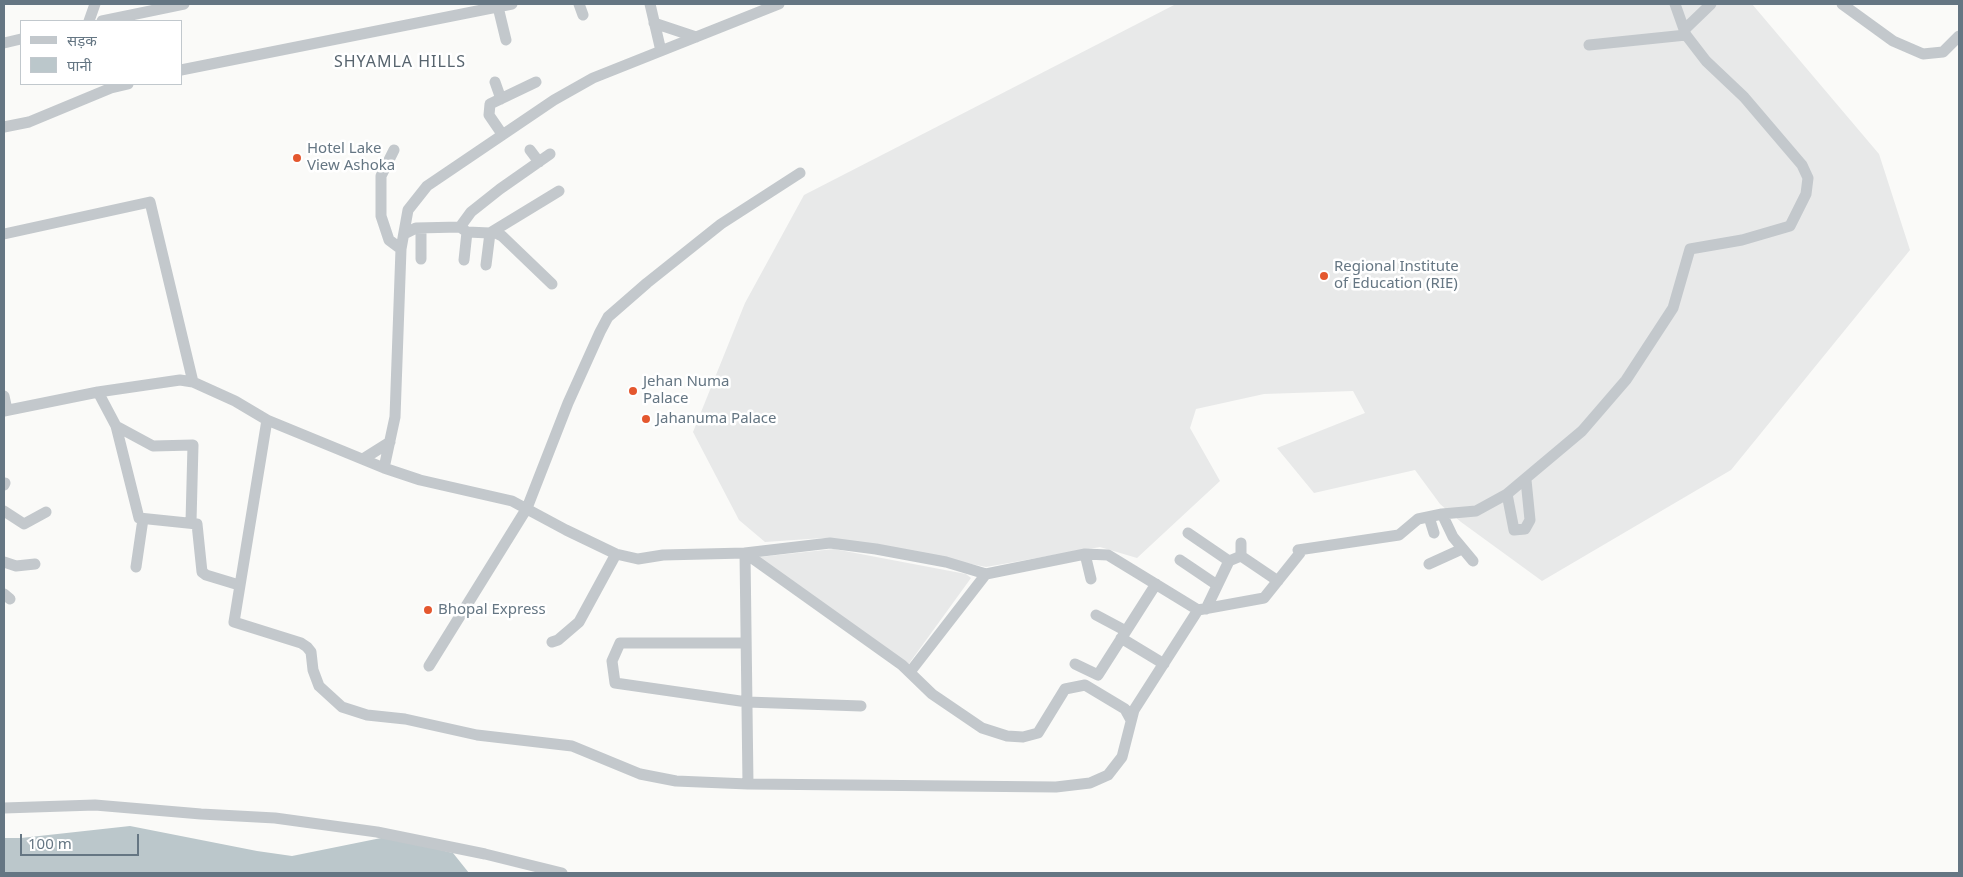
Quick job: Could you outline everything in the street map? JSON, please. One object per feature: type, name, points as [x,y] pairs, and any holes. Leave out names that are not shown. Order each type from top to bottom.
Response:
[{"type":"street","points":[[89,20],[95,4]]},
{"type":"street","points":[[107,20],[184,4]]},
{"type":"street","points":[[182,70],[512,4]]},
{"type":"street","points":[[650,4],[661,51]]},
{"type":"street","points":[[746,4],[748,16]]},
{"type":"street","points":[[384,468],[395,417],[401,249],[408,210],[427,186],[554,100],[593,78],[748,16],[767,6],[779,4]]},
{"type":"street","points":[[4,396],[5,410],[98,392],[180,380],[193,382],[235,401],[267,420],[364,458],[384,468],[420,480],[512,501],[616,554],[638,559],[663,555],[745,553],[830,543],[876,549],[946,562],[986,574],[1084,554],[1108,554],[1202,610],[1264,598],[1300,553],[1298,550],[1400,535],[1418,519],[1442,514],[1476,511],[1507,494],[1526,480],[1582,431],[1626,380],[1673,308],[1690,249],[1742,240],[1790,226],[1806,194],[1808,178],[1802,165],[1744,97],[1706,61],[1685,32],[1675,4]]},
{"type":"street","points":[[1589,45],[1685,32],[1710,4]]},
{"type":"street","points":[[1842,4],[1893,41],[1923,54],[1943,52],[1959,36]]},
{"type":"street","points":[[498,7],[506,40]]},
{"type":"street","points":[[654,23],[696,37]]},
{"type":"street","points":[[4,44],[20,39]]},
{"type":"street","points":[[495,82],[501,98]]},
{"type":"street","points":[[502,134],[489,115],[490,104],[536,82]]},
{"type":"street","points":[[4,127],[30,122],[111,88],[124,85]]},
{"type":"street","points":[[394,150],[382,176],[381,216],[389,240],[401,249]]},
{"type":"street","points":[[530,150],[539,162]]},
{"type":"street","points":[[464,260],[463,229],[471,212],[550,154]]},
{"type":"street","points":[[429,666],[527,508],[568,403],[608,317],[647,282],[721,224],[800,173]]},
{"type":"street","points":[[490,233],[559,191]]},
{"type":"street","points":[[4,234],[150,202],[193,382]]},
{"type":"street","points":[[404,234],[421,228],[463,229],[502,236],[552,284]]},
{"type":"street","points":[[421,228],[421,259]]},
{"type":"street","points":[[486,265],[490,233]]},
{"type":"street","points":[[98,392],[116,426],[139,518],[197,524],[202,572],[238,585]]},
{"type":"street","points":[[267,420],[238,585],[234,622],[301,643],[307,647],[311,652],[313,670],[319,686],[342,706],[367,714],[404,719],[477,735],[572,746],[640,774],[676,781],[748,784],[1056,787],[1090,783],[1108,775],[1122,756],[1134,710],[1202,610],[1229,561],[1241,556]]},
{"type":"street","points":[[116,426],[153,446],[193,445],[191,522]]},
{"type":"street","points":[[364,458],[390,442]]},
{"type":"street","points":[[1507,494],[1514,530],[1525,529],[1530,520],[1526,480]]},
{"type":"street","points":[[4,511],[24,524],[46,512]]},
{"type":"street","points":[[1442,514],[1453,537],[1472,561]]},
{"type":"street","points":[[1428,517],[1434,533]]},
{"type":"street","points":[[136,567],[143,519]]},
{"type":"street","points":[[1188,533],[1229,561]]},
{"type":"street","points":[[1240,542],[1241,556]]},
{"type":"street","points":[[1429,564],[1462,549]]},
{"type":"street","points":[[745,553],[748,784]]},
{"type":"street","points":[[745,553],[910,672],[932,694],[982,728],[1007,736],[1023,737],[1038,733],[1065,689],[1084,685],[1125,709],[1131,720]]},
{"type":"street","points":[[552,642],[558,640],[579,622],[616,554]]},
{"type":"street","points":[[1084,554],[1091,579]]},
{"type":"street","points":[[1241,556],[1278,581]]},
{"type":"street","points":[[1180,560],[1217,585]]},
{"type":"street","points":[[5,566],[35,564]]},
{"type":"street","points":[[910,672],[986,574]]},
{"type":"street","points":[[1075,664],[1098,675],[1156,584]]},
{"type":"street","points":[[1096,615],[1164,664]]},
{"type":"street","points":[[746,643],[620,643],[612,661],[615,683],[747,702],[861,706]]},
{"type":"street","points":[[4,808],[96,805],[275,818],[377,832],[485,854],[562,873]]},
{"type":"shaded area","name":"Regional Institute of Education (RIE)","points":[[1176,4],[1752,4],[1879,154],[1910,250],[1731,470],[1542,581],[1461,522],[1440,504],[1415,470],[1314,493],[1277,448],[1365,413],[1353,391],[1264,394],[1196,409],[1190,428],[1220,481],[1137,558],[1100,547],[986,567],[868,543],[823,538],[765,542],[739,520],[693,432],[745,303],[804,195]]},
{"type":"shaded area","points":[[834,549],[966,574],[971,578],[908,665],[759,557]]},
{"type":"water","points":[[130,826],[292,856],[386,837],[453,853],[469,873],[4,873],[4,838],[21,838]]},
{"type":"place","name":"Hotel Lake View Ashoka","points":[[297,158]]},
{"type":"place","name":"Regional Institute of Education (RIE)","points":[[1324,276]]},
{"type":"place","name":"Jehan Numa Palace","points":[[633,391]]},
{"type":"place","name":"Jahanuma Palace","points":[[646,419]]},
{"type":"place","name":"Bhopal Express","points":[[428,610]]},
{"type":"district","name":"SHYAMLA HILLS","points":[[400,62]]}]
